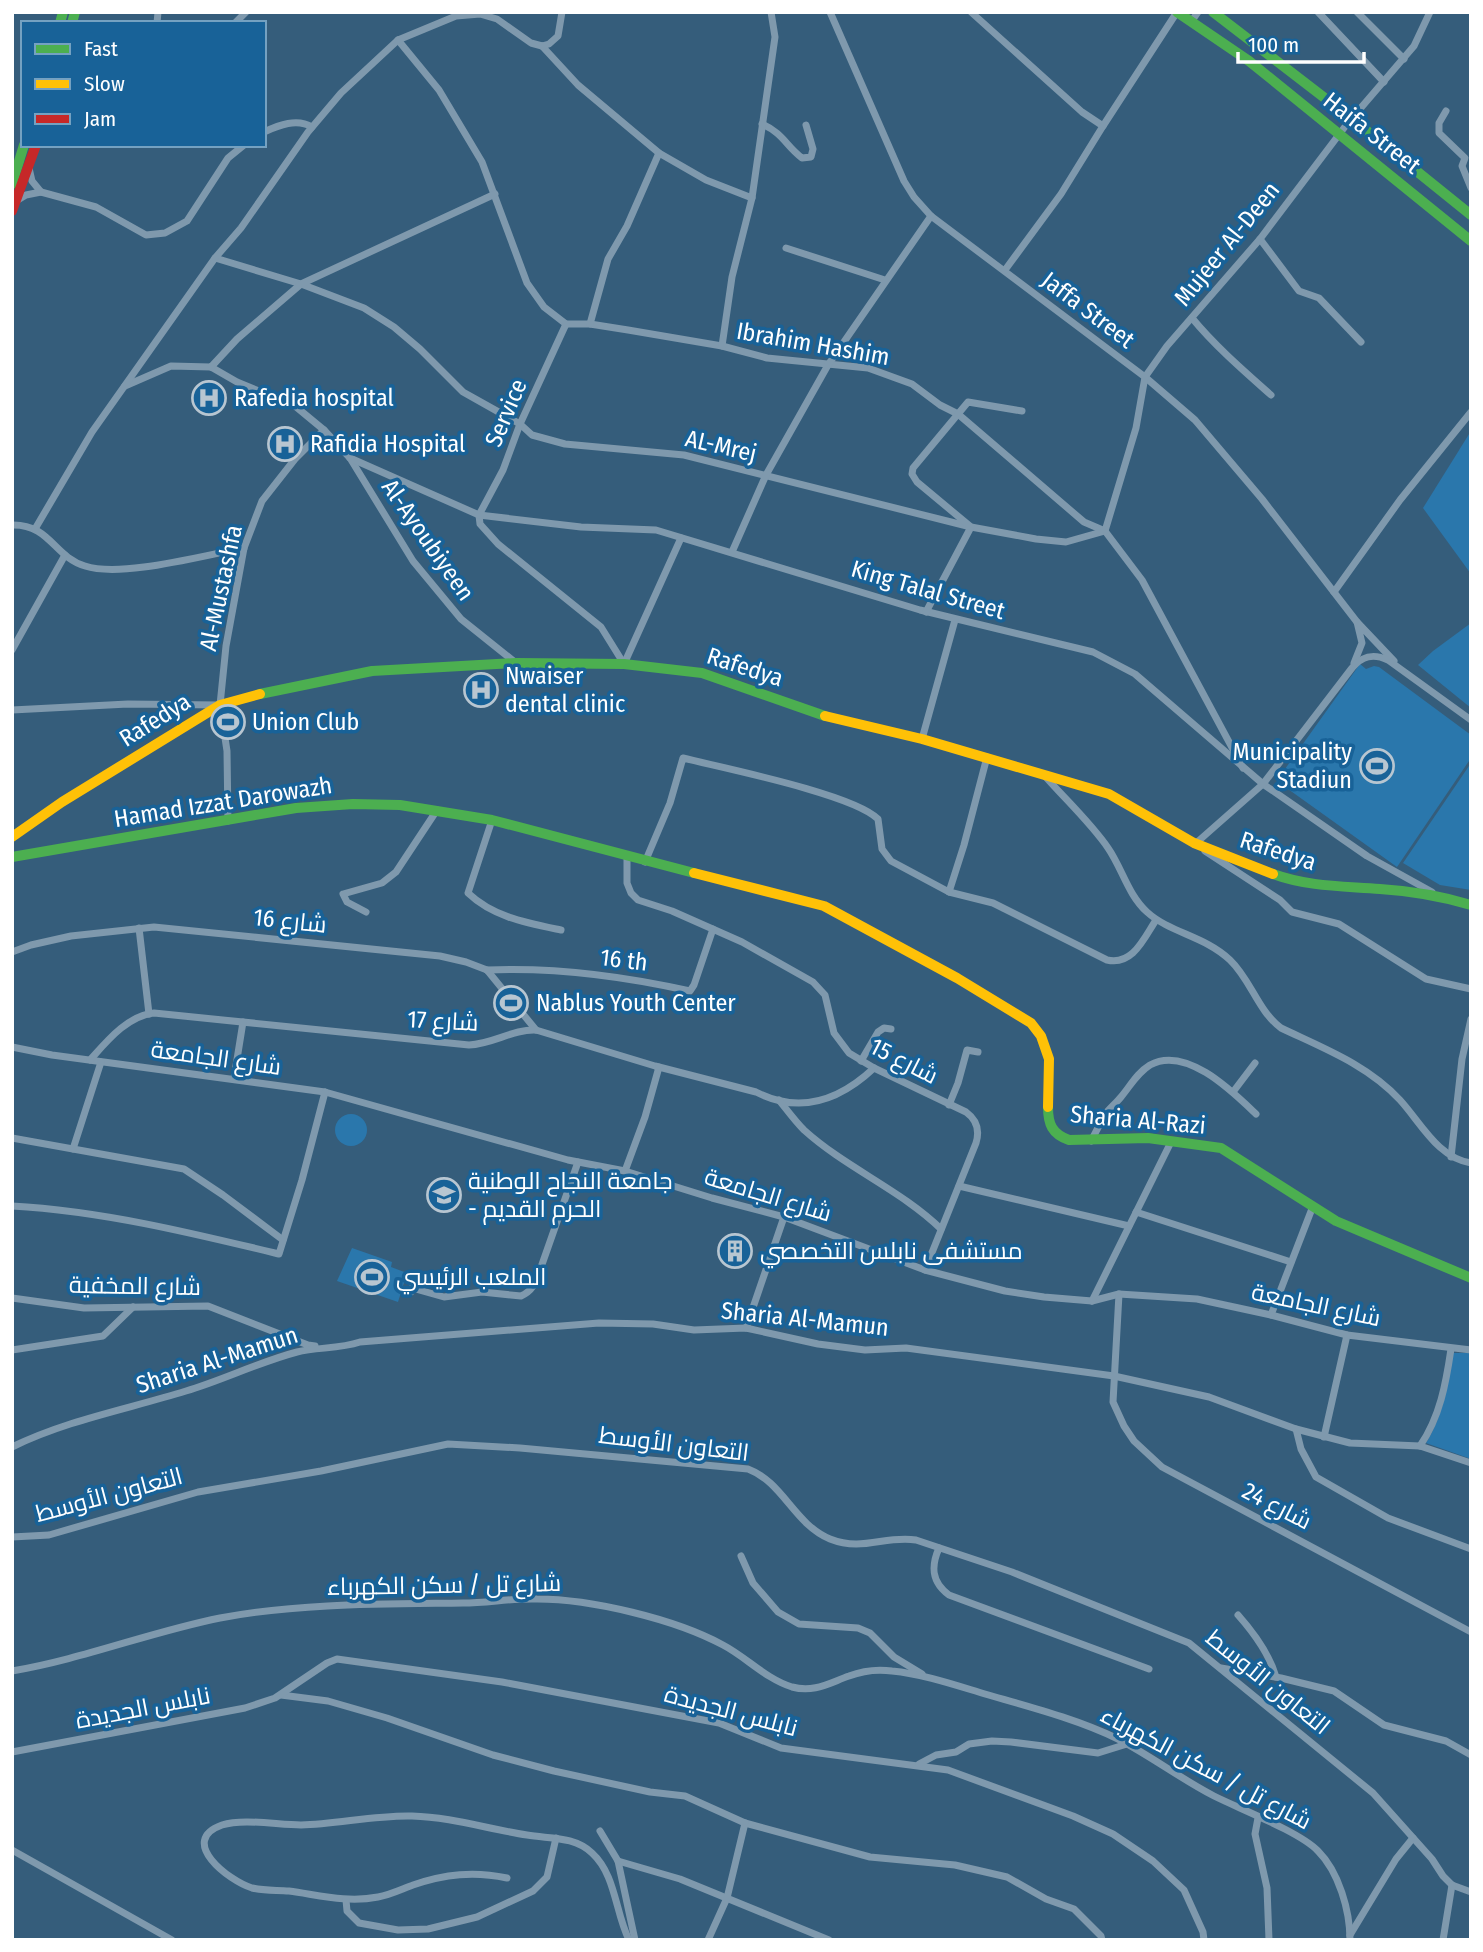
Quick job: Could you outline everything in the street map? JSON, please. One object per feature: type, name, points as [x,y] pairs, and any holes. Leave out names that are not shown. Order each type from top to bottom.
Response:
[{"type":"main road","name":"Haifa Street","points":[[1177,12],[1249,61],[1471,241]]},
{"type":"main road","name":"Haifa Street","points":[[1213,12],[1471,215]]},
{"type":"main road","points":[[12,184],[23,147]]},
{"type":"main road","points":[[14,206],[35,147]]},
{"type":"main road","name":"Rafedya","points":[[13,835],[220,705],[249,696],[372,671],[516,663],[624,664],[702,673],[837,720],[922,739],[1109,793],[1194,843],[1295,882],[1323,887],[1436,895],[1471,905]]},
{"type":"main road","name":"Hamad Izzat Darowazh","points":[[12,857],[280,810],[338,804],[400,805],[492,820],[645,862]]},
{"type":"main road","name":"Sharia Al-Razi","points":[[645,862],[824,906],[1026,1018],[1037,1028],[1049,1059],[1048,1116],[1051,1128],[1058,1136],[1069,1140],[1091,1141],[1148,1138],[1227,1150],[1336,1221],[1471,1278]]},
{"type":"street","points":[[35,529],[92,432],[215,258],[242,228],[312,127],[341,93],[398,40],[456,16],[472,14],[497,19],[531,43],[542,46],[558,36],[562,12]]},
{"type":"street","points":[[722,346],[732,277],[752,198],[775,37],[771,12]]},
{"type":"street","points":[[971,12],[1082,111],[1103,126]]},
{"type":"street","points":[[1006,270],[1061,194],[1177,12]]},
{"type":"street","points":[[1191,22],[1198,12]]},
{"type":"street","points":[[1318,12],[1384,82]]},
{"type":"street","points":[[1357,12],[1404,59]]},
{"type":"street","name":"Mujeer Al-Deen","points":[[1144,377],[1167,346],[1260,239],[1339,134],[1404,59],[1414,46],[1430,12]]},
{"type":"street","name":"Jaffa Street","points":[[831,13],[904,181],[914,197],[931,215],[1144,377],[1195,420],[1262,499],[1357,622],[1407,674]]},
{"type":"street","points":[[398,40],[439,90],[482,162],[527,283],[544,307],[566,324]]},
{"type":"street","points":[[542,46],[578,85],[659,153],[706,180],[752,198]]},
{"type":"street","points":[[1446,111],[1439,123],[1439,133],[1465,159],[1462,166],[1471,187]]},
{"type":"street","points":[[266,131],[300,122],[312,127]]},
{"type":"street","points":[[762,124],[776,130],[802,158],[811,157],[813,149],[806,125]]},
{"type":"street","points":[[14,206],[26,195],[41,192],[96,207],[146,235],[166,233],[187,221],[228,158],[242,147]]},
{"type":"street","points":[[590,324],[608,259],[627,226],[659,153]]},
{"type":"street","points":[[29,168],[32,181],[41,192]]},
{"type":"street","points":[[124,387],[171,366],[211,367],[237,339],[301,284],[495,194]]},
{"type":"street","points":[[732,552],[766,475],[828,365],[931,215]]},
{"type":"street","points":[[1260,239],[1299,291],[1319,298],[1361,342]]},
{"type":"street","points":[[786,248],[885,280]]},
{"type":"street","name":"AL-Mrej","points":[[215,258],[301,284],[364,308],[421,349],[463,392],[520,424],[532,435],[565,444],[684,455],[971,527],[1036,539],[1066,542],[1105,531]]},
{"type":"street","points":[[1192,318],[1214,344],[1233,358],[1271,395]]},
{"type":"street","name":"Ibrahim Hashim","points":[[566,324],[590,324],[722,346],[767,358],[868,368],[912,384],[940,405],[958,414],[1084,522],[1105,531],[1142,580],[1243,768]]},
{"type":"street","name":"Service","points":[[479,515],[503,470],[520,424],[566,324]]},
{"type":"street","name":"Al-Ayoubiyeen","points":[[211,367],[237,382],[295,406],[324,430],[350,458],[421,570],[461,619],[516,663]]},
{"type":"street","points":[[1105,531],[1136,428],[1144,377]]},
{"type":"street","points":[[926,612],[971,527],[917,482],[912,474],[913,468],[968,402],[1022,411]]},
{"type":"street","points":[[1334,592],[1400,500],[1471,412]]},
{"type":"street","points":[[1462,425],[1471,430]]},
{"type":"street","name":"Al-Mustashfa","points":[[228,821],[227,751],[220,705],[226,646],[244,548],[262,501],[295,459],[324,430]]},
{"type":"street","name":"King Talal Street","points":[[350,458],[479,515],[581,527],[656,530],[926,612],[1093,652],[1135,674],[1264,785],[1367,856],[1436,895]]},
{"type":"street","points":[[479,515],[480,524],[498,544],[601,627],[624,664]]},
{"type":"street","points":[[12,526],[35,529],[50,538],[72,561],[90,568],[118,570],[244,548]]},
{"type":"street","points":[[624,664],[681,538]]},
{"type":"street","points":[[12,650],[65,555]]},
{"type":"street","points":[[922,739],[955,620]]},
{"type":"street","points":[[1357,622],[1362,643],[1355,665],[1264,785],[1194,843],[1280,900],[1292,912],[1339,924],[1426,979],[1471,989]]},
{"type":"street","points":[[1355,665],[1372,656],[1380,657],[1471,720]]},
{"type":"street","points":[[12,710],[128,705],[220,705]]},
{"type":"street","points":[[949,892],[987,757]]},
{"type":"street","points":[[645,862],[670,803],[683,758],[828,796],[871,814],[880,824],[882,849],[887,857],[949,892],[993,903],[1112,961],[1123,960],[1131,955],[1156,920]]},
{"type":"street","points":[[1041,772],[1108,847],[1139,904],[1156,920],[1202,940],[1230,960],[1241,972],[1267,1016],[1281,1028],[1360,1066],[1399,1099],[1442,1150],[1451,1157],[1471,1163]]},
{"type":"street","points":[[366,912],[347,902],[343,894],[382,883],[396,872],[437,810]]},
{"type":"street","points":[[492,820],[468,893],[478,903],[520,922],[561,930]]},
{"type":"street","name":"شارع 15","points":[[627,856],[627,883],[634,897],[742,942],[818,985],[827,1001],[838,1040],[849,1053],[970,1115],[978,1129],[976,1143],[925,1269]]},
{"type":"street","name":"شارع 16","points":[[12,952],[71,936],[155,927],[431,955],[466,962],[487,970]]},
{"type":"street","points":[[90,1060],[118,1030],[149,1014],[139,928]]},
{"type":"street","name":"16 th","points":[[487,970],[518,969],[615,975],[690,990],[713,929]]},
{"type":"street","points":[[487,970],[536,1030]]},
{"type":"street","name":"شارع 17","points":[[149,1014],[469,1045],[536,1030],[779,1100],[811,1103],[833,1097],[855,1086],[874,1068]]},
{"type":"street","points":[[1451,1157],[1462,1059],[1471,1019]]},
{"type":"street","points":[[234,1078],[243,1022]]},
{"type":"street","points":[[861,1061],[878,1032],[884,1028],[891,1029]]},
{"type":"street","name":"شارع الجامعة","points":[[12,1047],[101,1062],[325,1092],[578,1162],[625,1171],[784,1217],[925,1269],[1005,1291],[1092,1301],[1119,1294],[1197,1299],[1347,1335],[1471,1350]]},
{"type":"street","points":[[949,1105],[967,1050],[978,1052]]},
{"type":"street","points":[[1091,1141],[1107,1113],[1138,1074],[1152,1064],[1163,1061],[1178,1061],[1206,1073],[1233,1092],[1256,1114]]},
{"type":"street","points":[[73,1149],[101,1062]]},
{"type":"street","points":[[1233,1092],[1255,1063]]},
{"type":"street","points":[[625,1171],[645,1117],[659,1067]]},
{"type":"street","points":[[12,1206],[42,1208],[185,1231],[279,1254],[325,1092]]},
{"type":"street","points":[[779,1100],[803,1129],[844,1160],[927,1215],[942,1229]]},
{"type":"street","points":[[12,1138],[184,1169],[283,1240]]},
{"type":"street","points":[[1092,1301],[1171,1142]]},
{"type":"street","points":[[411,1292],[412,1288],[444,1297],[482,1292],[521,1296],[528,1293],[539,1273],[578,1162]]},
{"type":"street","points":[[959,1186],[1129,1226]]},
{"type":"street","points":[[1271,1315],[1313,1206]]},
{"type":"street","points":[[1136,1212],[1291,1262]]},
{"type":"street","points":[[746,1328],[784,1217]]},
{"type":"street","name":"شارع 24","points":[[1119,1294],[1113,1402],[1124,1426],[1147,1455],[1162,1467],[1471,1632]]},
{"type":"street","name":"شارع المخفية","points":[[12,1298],[84,1308],[208,1306],[308,1345],[333,1347]]},
{"type":"street","points":[[12,1350],[103,1336],[134,1306]]},
{"type":"street","name":"Sharia Al-Mamun","points":[[12,1447],[39,1435],[189,1391],[294,1353],[360,1342],[599,1323],[653,1324],[694,1330],[746,1328],[818,1344],[865,1350],[906,1348],[1114,1376],[1209,1397],[1324,1437],[1350,1443],[1420,1446],[1471,1463]]},
{"type":"street","points":[[1324,1437],[1347,1335]]},
{"type":"street","points":[[1420,1446],[1431,1430],[1444,1390],[1451,1349]]},
{"type":"street","points":[[1296,1429],[1301,1449],[1316,1477],[1388,1517],[1471,1549]]},
{"type":"street","name":"التعاون الأوسط","points":[[12,1537],[49,1535],[198,1492],[321,1471],[448,1444],[739,1467],[762,1475],[805,1523],[828,1538],[846,1544],[865,1545],[908,1539],[939,1548],[1012,1572],[1189,1643],[1373,1793],[1452,1885]]},
{"type":"street","points":[[939,1548],[933,1573],[937,1583],[949,1595],[1149,1669]]},
{"type":"street","points":[[741,1556],[753,1583],[778,1612],[799,1624],[859,1628],[870,1633],[894,1657],[922,1674]]},
{"type":"street","name":"شارع تل / سكن الكهرباء","points":[[12,1671],[124,1645],[181,1627],[256,1612],[363,1604],[545,1599],[596,1606],[691,1631],[727,1647],[773,1678],[797,1688],[819,1688],[851,1675],[871,1671],[901,1672],[1086,1726],[1127,1744],[1185,1780],[1296,1836],[1319,1852],[1342,1897],[1349,1919],[1350,1937]]},
{"type":"street","points":[[1238,1615],[1261,1646],[1276,1677]]},
{"type":"street","name":"نابلس الجديدة","points":[[12,1752],[245,1708],[280,1695],[327,1663],[342,1660],[502,1682],[719,1723],[781,1748],[918,1764],[947,1770],[1027,1799],[1113,1834],[1153,1861],[1184,1890],[1204,1940]]},
{"type":"street","points":[[1220,1668],[1276,1677],[1338,1693],[1384,1726],[1446,1741],[1471,1755]]},
{"type":"street","name":"نابلس الجديدة","points":[[280,1695],[340,1704],[493,1755],[554,1771],[629,1788],[685,1796],[745,1823],[870,1857],[955,1865],[1007,1877],[1046,1899],[1074,1909],[1102,1940]]},
{"type":"street","points":[[918,1764],[936,1755],[956,1752],[969,1744],[992,1741],[1098,1753],[1127,1744]]},
{"type":"street","points":[[507,1878],[478,1874],[451,1875],[382,1896],[346,1900],[261,1889],[239,1883],[222,1871],[206,1852],[204,1844],[206,1836],[218,1826],[230,1823],[306,1825],[409,1815],[450,1819],[521,1834],[570,1840],[600,1861],[610,1880],[629,1940]]},
{"type":"street","points":[[1258,1818],[1255,1834],[1267,1888],[1269,1940]]},
{"type":"street","points":[[708,1940],[727,1898],[745,1823]]},
{"type":"street","points":[[600,1831],[618,1861],[635,1940]]},
{"type":"street","points":[[346,1900],[347,1911],[359,1923],[398,1930],[428,1929],[477,1917],[533,1891],[547,1877],[556,1838]]},
{"type":"street","points":[[1350,1937],[1396,1859],[1413,1838]]},
{"type":"street","points":[[12,1850],[172,1940]]},
{"type":"street","points":[[618,1861],[659,1871],[828,1940]]},
{"type":"street","points":[[1443,1940],[1452,1885],[1471,1892]]},
{"type":"shaded area","points":[[1471,431],[1471,574],[1423,508]]},
{"type":"shaded area","points":[[1471,623],[1471,708],[1418,665]]},
{"type":"shaded area","name":"Municipality Stadiun","points":[[1360,664],[1366,669],[1379,667],[1471,735],[1471,758],[1397,867],[1281,784],[1280,776]]},
{"type":"shaded area","points":[[1471,763],[1471,890],[1440,885],[1403,863]]},
{"type":"shaded area","points":[[351,1114],[362,1119],[367,1130],[362,1141],[351,1146],[340,1141],[335,1130],[340,1119]]},
{"type":"shaded area","name":"الملعب الرئيسي","points":[[352,1248],[392,1262],[391,1267],[407,1273],[398,1302],[337,1281]]},
{"type":"shaded area","points":[[1453,1353],[1471,1353],[1471,1459],[1426,1443],[1441,1411]]},
{"type":"traffic: fast","points":[[61,21],[63,12]]},
{"type":"traffic: fast","points":[[73,21],[75,12]]},
{"type":"traffic: fast","points":[[1177,12],[1249,61],[1471,241]]},
{"type":"traffic: fast","points":[[1213,12],[1471,215]]},
{"type":"traffic: fast","points":[[12,184],[23,147]]},
{"type":"traffic: fast","points":[[260,694],[372,671],[516,663],[624,664],[702,673],[825,716]]},
{"type":"traffic: fast","points":[[12,857],[296,808],[353,804],[400,805],[492,820],[694,873]]},
{"type":"traffic: fast","points":[[1273,874],[1313,884],[1415,893],[1471,905]]},
{"type":"traffic: fast","points":[[1048,1107],[1052,1128],[1069,1140],[1148,1138],[1221,1148],[1336,1221],[1471,1278]]},
{"type":"traffic: slow","points":[[12,837],[62,802],[220,705],[260,694]]},
{"type":"traffic: slow","points":[[825,716],[922,739],[1109,794],[1194,843],[1273,874]]},
{"type":"traffic: slow","points":[[694,873],[824,906],[957,978],[1031,1023],[1041,1036],[1049,1059],[1048,1107]]},
{"type":"traffic: jam","points":[[12,211],[35,147]]},
{"type":"place","name":"Rafedia hospital","points":[[209,398]]},
{"type":"place","name":"Rafidia Hospital","points":[[285,444]]},
{"type":"place","name":"Nwaiser dental clinic","points":[[481,690]]},
{"type":"place","name":"Union Club","points":[[228,722]]},
{"type":"place","name":"Municipality Stadiun","points":[[1377,766]]},
{"type":"place","name":"Nablus Youth Center","points":[[511,1003]]},
{"type":"place","name":"جامعة النجاح الوطنية - الحرم القديم","points":[[444,1195]]},
{"type":"place","name":"مستشفى نابلس التخصصي","points":[[735,1251]]},
{"type":"place","name":"الملعب الرئيسي","points":[[372,1277]]}]
